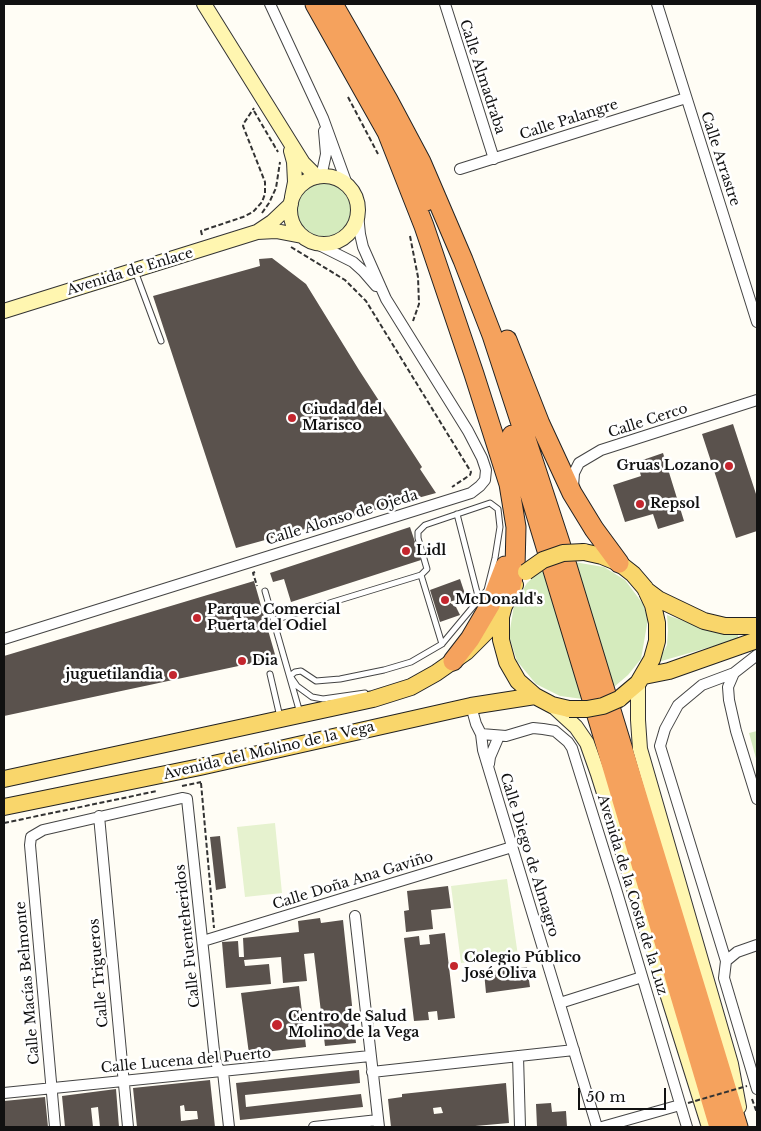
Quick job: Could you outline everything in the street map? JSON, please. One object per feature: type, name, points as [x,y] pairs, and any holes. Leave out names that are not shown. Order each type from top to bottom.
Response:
[{"type":"highway","points":[[315,4],[337,26],[388,100],[421,162],[492,335],[545,494],[738,1127]]},
{"type":"highway","points":[[333,4],[337,26],[372,102],[390,158],[424,226],[506,475],[516,527],[516,568],[508,595]]},
{"type":"highway","points":[[390,158],[420,187],[467,292],[598,719],[719,1127]]},
{"type":"highway","points":[[421,162],[439,186],[468,243],[540,424],[572,493],[594,529],[619,563]]},
{"type":"highway","points":[[452,661],[470,639],[490,605],[501,578],[516,527]]},
{"type":"main road","points":[[204,4],[303,164],[319,177]]},
{"type":"main road","points":[[286,136],[294,162],[295,182],[292,202],[292,219],[295,228],[302,236],[317,244],[328,244],[344,238],[355,225],[358,214],[354,195],[348,187],[331,177],[319,177],[302,185],[292,202]]},
{"type":"main road","name":"Avenida de Enlace","points":[[257,232],[272,222],[292,202]]},
{"type":"main road","name":"Avenida de Enlace","points":[[4,311],[257,232],[276,231],[302,236]]},
{"type":"main road","points":[[709,1127],[587,742],[576,727],[552,705],[535,696],[518,681],[506,662],[501,640],[501,617],[508,595],[526,572],[543,560],[563,553],[584,552],[602,556],[619,563],[658,599],[704,620],[725,626],[757,626]]},
{"type":"main road","points":[[552,705],[569,709],[603,706],[619,699],[641,680],[652,659],[657,641],[657,623],[653,605],[645,588]]},
{"type":"main road","name":"Avenida del Molino de la Vega","points":[[4,779],[373,699],[411,687],[436,673],[466,652],[501,617]]},
{"type":"main road","points":[[641,680],[757,640]]},
{"type":"main road","points":[[641,680],[638,720],[640,749],[731,1064],[742,1127]]},
{"type":"main road","name":"Avenida del Molino de la Vega","points":[[4,807],[200,767],[471,706],[535,696]]},
{"type":"street","points":[[270,4],[324,118],[348,187]]},
{"type":"street","name":"Calle Almadraba","points":[[445,4],[494,159]]},
{"type":"street","name":"Calle Arrastre","points":[[657,4],[757,322]]},
{"type":"street","name":"Calle Palangre","points":[[460,169],[686,98]]},
{"type":"street","points":[[319,177],[326,154],[324,118]]},
{"type":"street","name":"Calle Alonso de Ojeda","points":[[358,214],[363,247],[386,299]]},
{"type":"street","name":"Calle Alonso de Ojeda","points":[[4,638],[471,493],[485,480],[486,470],[482,458],[468,431],[386,299],[363,271],[352,262],[317,244]]},
{"type":"street","name":"Calle Cerco","points":[[572,493],[574,473],[579,463],[601,450],[757,400]]},
{"type":"street","points":[[754,1085],[724,978],[726,961],[660,746],[665,729],[678,705],[702,685],[734,673],[757,655]]},
{"type":"street","points":[[734,673],[728,687],[729,700],[736,731],[757,799]]},
{"type":"street","name":"Calle Diego de Almagro","points":[[471,706],[481,734],[483,750],[597,1127]]},
{"type":"street","name":"Avenida de la Costa de la Luz","points":[[481,734],[506,736],[533,728],[543,729],[555,732],[568,742],[572,748],[642,977],[684,1104],[687,1127]]},
{"type":"street","points":[[489,770],[490,757],[499,736]]},
{"type":"street","name":"Avenida del Molino de la Vega","points":[[31,837],[43,830],[99,816],[182,798],[187,799]]},
{"type":"street","name":"Calle Fuenteheridos","points":[[187,799],[215,1060],[221,1071],[229,1127]]},
{"type":"street","name":"Calle Trigueros","points":[[99,816],[122,1080],[128,1127]]},
{"type":"street","name":"Calle Macías Belmonte","points":[[31,837],[30,845],[56,1127]]},
{"type":"street","name":"Calle Doña Ana Gaviño","points":[[202,941],[512,846]]},
{"type":"street","points":[[314,1127],[378,1124],[355,916]]},
{"type":"street","points":[[726,961],[737,952],[757,945]]},
{"type":"street","points":[[560,1003],[642,977]]},
{"type":"street","points":[[372,1072],[574,1050]]},
{"type":"street","name":"Calle Lucena del Puerto","points":[[4,1093],[370,1056]]},
{"type":"street","points":[[518,1056],[520,1127]]},
{"type":"street","points":[[602,1127],[684,1104]]},
{"type":"lane","points":[[135,270],[161,341]]},
{"type":"lane","points":[[274,620],[421,575],[427,569],[418,532],[426,525],[490,503],[498,509],[500,527],[496,558],[487,590],[442,644],[411,662],[384,670],[340,679],[316,681],[301,671],[295,672],[290,676]]},
{"type":"lane","points":[[457,514],[479,600]]},
{"type":"lane","points":[[421,575],[442,644]]},
{"type":"lane","points":[[265,591],[300,714]]},
{"type":"lane","points":[[270,674],[280,719]]},
{"type":"lane","points":[[290,676],[297,686],[312,697],[323,699],[367,693],[373,699]]},
{"type":"path","points":[[344,89],[390,158]]},
{"type":"path","points":[[200,231],[243,217],[253,212],[262,202],[265,194],[265,182],[244,126],[254,105]]},
{"type":"path","points":[[253,110],[280,158],[276,188],[270,203],[261,215]]},
{"type":"path","points":[[409,232],[414,248],[419,286],[419,304],[412,322]]},
{"type":"path","points":[[285,244],[345,280],[366,301],[471,472],[470,476],[449,489]]},
{"type":"path","points":[[255,572],[253,573],[259,590]]},
{"type":"path","points":[[174,788],[201,782],[215,938]]},
{"type":"path","points":[[4,823],[164,790]]},
{"type":"path","points":[[684,1104],[754,1085]]},
{"type":"green space","points":[[320,181],[330,181],[345,189],[351,198],[353,209],[351,220],[345,229],[330,237],[320,237],[309,232],[302,225],[297,214],[297,204],[302,193],[309,186]]},
{"type":"green space","points":[[574,562],[604,567],[625,580],[643,604],[648,619],[641,659],[628,675],[614,687]]},
{"type":"green space","points":[[542,569],[583,699],[560,696],[536,684],[517,661],[509,636],[514,605],[527,583]]},
{"type":"green space","points":[[667,615],[714,632],[738,635],[738,639],[658,662],[667,645]]},
{"type":"green space","points":[[757,731],[757,762],[749,733]]},
{"type":"green space","points":[[275,823],[282,893],[245,897],[237,827]]},
{"type":"green space","points":[[507,879],[518,956],[461,963],[451,886]]},
{"type":"building","name":"Ciudad del Marisco","points":[[272,258],[306,284],[422,467],[420,469],[436,493],[236,548],[153,296],[260,266],[259,259]]},
{"type":"building","name":"Gruas Lozano","points":[[733,424],[757,497],[757,531],[736,538],[702,434]]},
{"type":"building","points":[[663,453],[684,521],[658,529],[653,514],[625,522],[613,485],[641,476],[637,462]]},
{"type":"building","points":[[410,527],[421,560],[291,602],[284,579],[273,582],[270,573]]},
{"type":"building","name":"McDonald's","points":[[460,579],[466,597],[449,602],[456,607],[460,615],[440,622],[430,590]]},
{"type":"building","name":"Parque Comercial Puerta del Odiel","points":[[254,581],[276,658],[4,716],[4,656]]},
{"type":"building","points":[[220,836],[226,888],[216,890],[210,837]]},
{"type":"building","points":[[448,886],[451,908],[431,910],[433,929],[406,932],[404,911],[409,910],[407,891]]},
{"type":"building","points":[[320,918],[321,923],[343,920],[356,1043],[325,1046],[314,953],[304,954],[307,981],[283,983],[281,957],[244,960],[245,966],[269,964],[271,984],[226,988],[222,942],[238,941],[239,957],[244,957],[243,938],[299,932],[298,921]]},
{"type":"building","points":[[445,933],[455,1018],[438,1020],[437,1011],[428,1012],[429,1020],[414,1021],[404,938],[419,936],[420,945],[430,944],[429,935]]},
{"type":"building","points":[[527,967],[530,987],[486,993],[484,972]]},
{"type":"building","points":[[299,986],[306,1047],[249,1054],[241,993]]},
{"type":"building","points":[[359,1070],[360,1083],[245,1095],[246,1107],[361,1094],[363,1107],[240,1120],[236,1083]]},
{"type":"building","points":[[210,1080],[215,1127],[137,1127],[133,1088]],"holes":[[[184,1105],[185,1111],[197,1111],[198,1119],[181,1121],[180,1106]]]},
{"type":"building","points":[[506,1083],[509,1123],[464,1127],[391,1127],[388,1099],[402,1097],[402,1094]],"holes":[[[441,1107],[443,1113],[434,1114],[433,1108]]]},
{"type":"building","points":[[116,1089],[119,1127],[100,1127],[98,1107],[91,1108],[93,1127],[65,1127],[62,1096]]},
{"type":"building","points":[[45,1097],[48,1127],[4,1127],[4,1101]]},
{"type":"building","points":[[551,1103],[552,1112],[566,1111],[567,1127],[537,1127],[536,1104]]},
{"type":"place","name":"Ciudad del Marisco","points":[[292,418]]},
{"type":"place","name":"Gruas Lozano","points":[[729,466]]},
{"type":"place","name":"Repsol","points":[[640,504]]},
{"type":"place","name":"Lidl","points":[[406,551]]},
{"type":"place","name":"McDonald's","points":[[445,600]]},
{"type":"place","name":"Parque Comercial Puerta del Odiel","points":[[197,618]]},
{"type":"place","name":"Dia","points":[[242,661]]},
{"type":"place","name":"juguetilandia","points":[[173,675]]},
{"type":"place","name":"Colegio Público José Oliva","points":[[454,966]]},
{"type":"place","name":"Centro de Salud Molino de la Vega","points":[[277,1025]]}]
